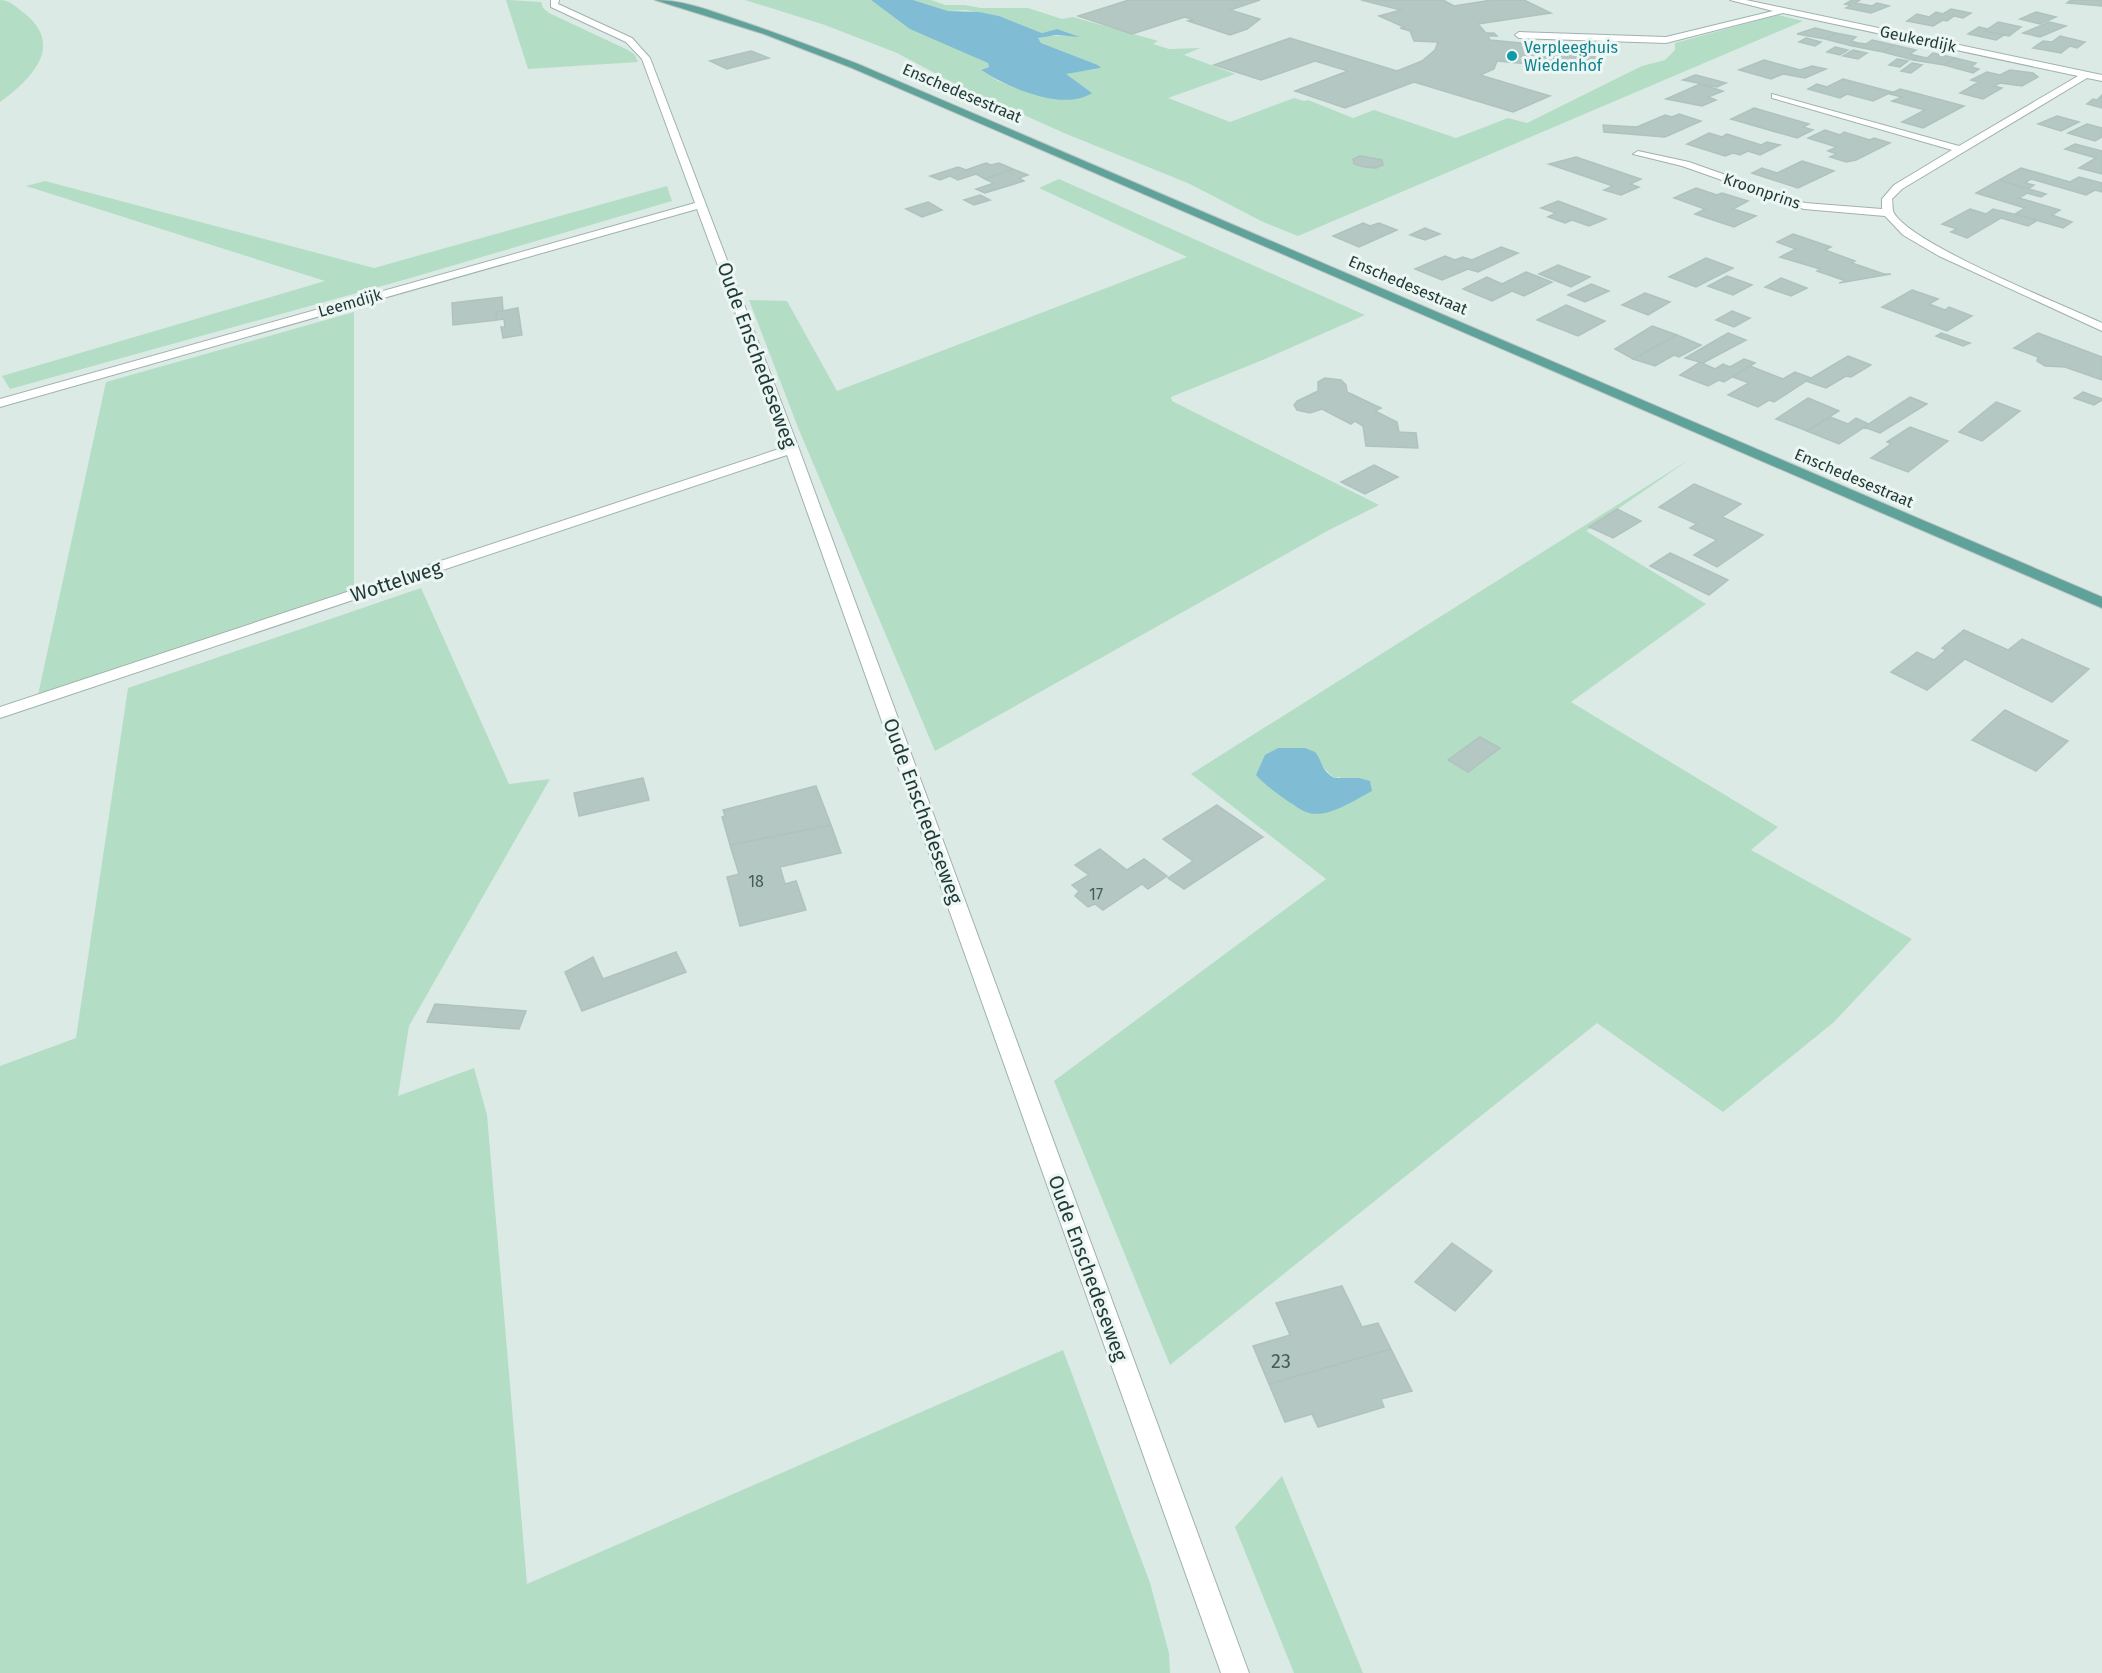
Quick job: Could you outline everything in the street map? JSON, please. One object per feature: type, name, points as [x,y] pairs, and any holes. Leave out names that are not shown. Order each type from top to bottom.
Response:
[{"type":"main road","name":"Enschedesestraat","points":[[659,0],[697,9],[800,43],[866,70],[2102,603]]},
{"type":"main road","name":"Enschedesestraat","points":[[686,0],[697,9]]},
{"type":"street","name":"Oude Enschedeseweg","points":[[555,0],[554,5],[619,34],[642,52],[792,449],[1235,1673]]},
{"type":"street","name":"Geukerdijk","points":[[1734,0],[2102,78]]},
{"type":"street","points":[[1520,35],[1666,40],[1784,10]]},
{"type":"street","points":[[2085,75],[1898,187],[1887,199],[1888,213],[1907,233],[1943,254],[2102,327]]},
{"type":"street","points":[[1775,96],[1960,150]]},
{"type":"street","name":"Kroonprins","points":[[1638,154],[1685,164],[1804,206],[1888,213]]},
{"type":"street","name":"Leemdijk","points":[[0,403],[701,205]]},
{"type":"street","name":"Wottelweg","points":[[0,713],[792,449]]},
{"type":"green space","points":[[0,0],[13,4],[36,25],[42,38],[43,50],[32,73],[0,102]]},
{"type":"green space","points":[[506,0],[541,2],[543,8],[549,13],[628,50],[635,55],[638,62],[528,69]]},
{"type":"green space","points":[[745,0],[871,0],[888,12],[988,63],[989,67],[981,70],[998,81],[1035,95],[1092,93],[1065,74],[1100,68],[1098,65],[1041,43],[1038,38],[1076,36],[1057,29],[1042,33],[999,16],[965,10],[948,11],[913,0],[931,0],[945,5],[981,8],[1028,8],[1062,19],[1073,17],[1158,41],[1153,44],[1169,49],[1200,48],[1184,55],[1235,74],[1168,98],[1230,122],[1294,98],[1308,100],[1353,118],[1374,110],[1456,138],[1508,118],[1527,123],[1642,66],[1665,60],[1675,50],[1675,43],[1778,15],[1803,21],[1298,236],[1263,222],[1190,184],[1064,133],[961,87],[897,53],[825,25]]},
{"type":"green space","points":[[1059,179],[1365,315],[1171,397],[1172,401],[1379,505],[1329,530],[935,751],[799,430],[749,300],[787,301],[837,391],[1187,257],[1039,188]]},
{"type":"green space","points":[[45,181],[374,268],[667,186],[672,201],[407,279],[10,389],[2,376],[325,281],[26,186]]},
{"type":"green space","points":[[354,312],[354,590],[38,695],[106,382]]},
{"type":"green space","points":[[1690,459],[1586,531],[1706,604],[1571,702],[1778,827],[1751,850],[1912,939],[1834,1022],[1723,1112],[1597,1023],[1170,1365],[1054,1081],[1326,879],[1191,774]],"holes":[[[1320,764],[1334,778],[1340,777],[1355,799],[1347,805],[1325,812]]]},
{"type":"green space","points":[[421,588],[509,784],[550,779],[409,1026],[398,1096],[474,1068],[487,1115],[527,1584],[1063,1350],[1150,1583],[1169,1653],[1170,1673],[0,1673],[0,1066],[76,1038],[128,688]]},
{"type":"green space","points":[[1282,1476],[1363,1673],[1294,1673],[1235,1527]]},
{"type":"water","points":[[871,0],[913,0],[948,11],[979,12],[999,16],[1042,33],[1057,29],[1080,37],[1056,35],[1038,38],[1041,43],[1101,68],[1066,74],[1092,93],[1080,98],[1051,99],[1035,95],[992,77],[981,70],[989,67],[988,63],[910,29]]},
{"type":"water","points":[[1278,748],[1305,748],[1315,752],[1324,768],[1334,778],[1359,778],[1370,781],[1372,791],[1331,811],[1314,814],[1304,811],[1256,775],[1265,755]]},
{"type":"building","points":[[1129,0],[1260,0],[1230,10],[1260,19],[1247,29],[1230,35],[1188,21],[1193,20],[1185,17],[1132,34],[1078,16]]},
{"type":"building","name":"Verpleeghuis Wiedenhof","points":[[1361,0],[1443,0],[1454,6],[1492,0],[1524,0],[1551,13],[1478,24],[1486,33],[1494,33],[1497,36],[1488,36],[1490,40],[1596,50],[1593,70],[1497,61],[1494,69],[1480,75],[1550,96],[1513,112],[1414,82],[1345,108],[1295,91],[1348,71],[1315,61],[1261,80],[1214,65],[1290,38],[1397,71],[1422,61],[1435,50],[1438,42],[1414,41],[1410,31],[1400,28],[1406,28],[1379,16],[1401,10]]},
{"type":"building","points":[[1852,0],[1860,0],[1856,3],[1872,6],[1877,3],[1889,6],[1871,13],[1846,8],[1851,5],[1845,4]]},
{"type":"building","points":[[2071,0],[2102,0],[2102,6],[2067,3]]},
{"type":"building","points":[[1951,9],[1971,13],[1963,18],[1954,16],[1933,26],[1907,21],[1917,14],[1929,17],[1936,12],[1943,14]]},
{"type":"building","points":[[2036,12],[2056,17],[2040,24],[2020,19]]},
{"type":"building","points":[[1998,22],[2021,27],[2009,36],[1985,31]]},
{"type":"building","points":[[2049,22],[2066,26],[2040,37],[2023,33]]},
{"type":"building","points":[[1979,27],[1988,29],[1985,31],[2004,35],[1996,40],[1968,34]]},
{"type":"building","points":[[1815,28],[1836,33],[1825,39],[1797,34]]},
{"type":"building","points":[[1836,33],[1856,37],[1851,41],[1858,43],[1852,46],[1825,39]]},
{"type":"building","points":[[2060,36],[2085,42],[2077,48],[2070,46],[2061,53],[2033,48],[2043,41],[2052,42]]},
{"type":"building","points":[[1806,38],[1821,42],[1815,46],[1799,42]]},
{"type":"building","points":[[1872,40],[1894,45],[1883,52],[1852,46],[1858,43],[1866,44]]},
{"type":"building","points":[[1894,45],[1916,50],[1910,54],[1918,56],[1913,60],[1883,52]]},
{"type":"building","points":[[1835,47],[1848,50],[1840,55],[1827,52]]},
{"type":"building","points":[[1853,50],[1867,53],[1858,59],[1843,56]]},
{"type":"building","points":[[751,51],[769,58],[727,69],[710,61]]},
{"type":"building","points":[[1933,53],[1955,58],[1944,65],[1913,60],[1918,56],[1927,58]]},
{"type":"building","points":[[1955,58],[1976,63],[1971,67],[1979,69],[1973,73],[1944,65]]},
{"type":"building","points":[[1897,59],[1908,61],[1900,67],[1889,65]]},
{"type":"building","points":[[1764,60],[1800,70],[1812,66],[1826,69],[1805,78],[1783,74],[1771,79],[1739,70]]},
{"type":"building","points":[[1912,63],[1922,65],[1911,73],[1901,71]]},
{"type":"building","points":[[2010,70],[2033,73],[2038,77],[2022,86],[2000,83],[1994,86],[2002,88],[1983,99],[1960,93],[1979,82],[1971,80],[1987,72],[2000,75]]},
{"type":"building","points":[[1695,75],[1726,83],[1717,87],[1683,80]]},
{"type":"building","points":[[1843,79],[1892,92],[1873,101],[1847,94],[1840,98],[1808,89],[1817,84],[1827,87]]},
{"type":"building","points":[[1700,84],[1723,91],[1708,97],[1716,100],[1702,106],[1666,99]]},
{"type":"building","points":[[1900,89],[1964,106],[1923,128],[1902,122],[1925,110],[1892,101],[1902,97],[1890,94]]},
{"type":"building","points":[[2102,95],[2102,108],[2087,104],[2093,99],[2097,100]]},
{"type":"building","points":[[1754,108],[1809,124],[1803,127],[1813,130],[1797,138],[1731,119]]},
{"type":"building","points":[[1679,114],[1701,121],[1665,137],[1604,132],[1603,125],[1637,127],[1665,115],[1672,117]]},
{"type":"building","points":[[2057,116],[2079,122],[2061,131],[2038,124]]},
{"type":"building","points":[[2087,124],[2102,128],[2102,137],[2095,141],[2068,133]]},
{"type":"building","points":[[1825,130],[1840,135],[1844,132],[1890,143],[1856,160],[1846,162],[1830,157],[1837,154],[1828,151],[1837,147],[1808,138]]},
{"type":"building","points":[[1709,133],[1722,137],[1727,134],[1761,145],[1767,142],[1780,145],[1760,155],[1748,151],[1740,155],[1733,153],[1725,156],[1687,144]]},
{"type":"building","points":[[2075,144],[2102,151],[2102,174],[2079,168],[2096,158],[2065,149]]},
{"type":"building","points":[[1360,156],[1382,160],[1383,165],[1376,168],[1354,164],[1353,159]]},
{"type":"building","points":[[1576,157],[1641,179],[1630,184],[1639,187],[1621,195],[1604,190],[1613,186],[1549,164]]},
{"type":"building","points":[[1802,161],[1834,171],[1798,188],[1752,173],[1762,168],[1777,173]]},
{"type":"building","points":[[986,163],[991,165],[999,163],[1013,169],[985,179],[976,174],[958,180],[950,176],[940,180],[930,176],[958,167],[966,170]]},
{"type":"building","points":[[2021,168],[2070,182],[2079,177],[2102,183],[2102,192],[2095,190],[2086,195],[2031,179],[2025,183],[2034,185],[2028,189],[1999,180]]},
{"type":"building","points":[[1013,169],[1028,175],[1019,178],[1024,181],[985,193],[976,189],[994,183],[985,179]]},
{"type":"building","points":[[1999,180],[2046,194],[2041,197],[2027,193],[2019,198],[2060,210],[2052,215],[2072,222],[2063,228],[2015,214],[2025,208],[1976,193]]},
{"type":"building","points":[[1696,188],[1748,201],[1733,209],[1756,216],[1734,227],[1695,214],[1705,209],[1674,198]]},
{"type":"building","points":[[980,195],[990,200],[974,205],[964,200]]},
{"type":"building","points":[[1558,201],[1606,219],[1589,226],[1572,220],[1565,223],[1548,217],[1556,213],[1541,208]]},
{"type":"building","points":[[928,202],[942,210],[922,217],[906,209]]},
{"type":"building","points":[[1970,209],[1986,214],[1993,209],[2038,220],[2028,226],[2001,218],[1967,238],[1951,232],[1957,229],[1942,224]]},
{"type":"building","points":[[1363,223],[1370,226],[1379,223],[1397,230],[1359,247],[1333,236]]},
{"type":"building","points":[[1425,228],[1440,234],[1425,240],[1410,235]]},
{"type":"building","points":[[1793,234],[1831,247],[1825,250],[1855,261],[1852,263],[1884,274],[1891,274],[1839,283],[1846,281],[1817,271],[1820,269],[1780,257],[1796,249],[1777,242]]},
{"type":"building","points":[[1501,247],[1518,253],[1478,272],[1468,269],[1442,280],[1415,269],[1445,256],[1455,260],[1463,257],[1472,260]]},
{"type":"building","points":[[1706,258],[1733,268],[1696,287],[1669,277]]},
{"type":"building","points":[[1558,265],[1590,277],[1571,287],[1539,274]]},
{"type":"building","points":[[1526,272],[1552,282],[1524,296],[1512,291],[1492,301],[1463,289],[1487,277],[1502,284]]},
{"type":"building","points":[[1727,276],[1752,285],[1733,295],[1708,286]]},
{"type":"building","points":[[1781,278],[1807,288],[1791,296],[1765,287]]},
{"type":"building","points":[[1591,284],[1609,291],[1585,302],[1568,295]]},
{"type":"building","points":[[1912,290],[1938,299],[1929,304],[1945,310],[1949,307],[1972,316],[1947,331],[1882,307]]},
{"type":"building","points":[[1645,293],[1670,302],[1648,315],[1622,305]]},
{"type":"building","points":[[502,297],[503,311],[496,312],[497,320],[453,325],[452,303]]},
{"type":"building","points":[[1566,305],[1605,321],[1578,336],[1537,320]]},
{"type":"building","points":[[518,308],[522,335],[503,338],[501,327],[505,327],[504,319],[497,320],[496,312]]},
{"type":"building","points":[[1732,311],[1750,318],[1734,327],[1716,320]]},
{"type":"building","points":[[1652,326],[1677,335],[1633,359],[1615,349]]},
{"type":"building","points":[[1728,333],[1746,340],[1703,363],[1685,358]]},
{"type":"building","points":[[1941,333],[1970,343],[1963,346],[1936,336]]},
{"type":"building","points":[[2038,333],[2102,357],[2102,380],[2065,367],[2045,366],[2037,361],[2038,357],[2014,348]]},
{"type":"building","points":[[1677,335],[1701,345],[1679,357],[1674,355],[1655,366],[1633,359]]},
{"type":"building","points":[[1848,356],[1871,365],[1826,388],[1806,381]]},
{"type":"building","points":[[1744,359],[1755,363],[1724,382],[1719,380],[1708,386],[1680,375],[1700,362],[1715,369],[1723,364],[1730,367]]},
{"type":"building","points":[[1750,366],[1783,379],[1795,372],[1811,378],[1774,402],[1769,400],[1758,407],[1728,395],[1749,383],[1733,377]]},
{"type":"building","points":[[1325,378],[1341,380],[1346,385],[1347,392],[1381,408],[1375,411],[1397,422],[1399,432],[1416,433],[1418,448],[1366,446],[1363,426],[1355,421],[1351,424],[1322,409],[1310,413],[1297,410],[1294,405],[1297,401],[1318,391],[1318,382]]},
{"type":"building","points":[[2083,392],[2102,400],[2094,405],[2074,398]]},
{"type":"building","points":[[1910,397],[1927,404],[1880,433],[1864,427]]},
{"type":"building","points":[[1808,398],[1839,411],[1807,431],[1776,419]]},
{"type":"building","points":[[1996,402],[2020,411],[1982,441],[1959,432]]},
{"type":"building","points":[[1830,417],[1848,424],[1856,418],[1869,424],[1839,444],[1807,431]]},
{"type":"building","points":[[1910,427],[1948,441],[1908,472],[1871,458],[1891,444],[1887,442]]},
{"type":"building","points":[[1374,465],[1398,477],[1365,494],[1341,482]]},
{"type":"building","points":[[1694,484],[1741,504],[1722,517],[1763,535],[1717,567],[1694,555],[1717,540],[1690,528],[1697,524],[1659,507]]},
{"type":"building","points":[[1617,509],[1641,521],[1613,538],[1589,527]]},
{"type":"building","points":[[1670,553],[1728,580],[1709,595],[1650,566]]},
{"type":"building","points":[[1964,630],[2008,650],[2022,639],[2089,669],[2052,702],[1965,659],[1927,690],[1891,672],[1917,652],[1934,660],[1946,650],[1942,648]]},
{"type":"building","points":[[2005,710],[2068,741],[2036,771],[1972,740]]},
{"type":"building","points":[[1480,737],[1500,748],[1468,772],[1448,760]]},
{"type":"building","points":[[643,778],[649,800],[579,816],[574,793]]},
{"type":"building","points":[[816,786],[831,825],[730,845],[722,817],[725,816],[723,810]]},
{"type":"building","points":[[1217,805],[1263,837],[1184,889],[1168,878],[1193,861],[1163,839]]},
{"type":"building","points":[[831,825],[841,853],[780,867],[785,884],[796,881],[806,910],[740,926],[727,877],[739,874],[730,845]]},
{"type":"building","points":[[1100,849],[1127,870],[1144,859],[1167,876],[1148,889],[1142,884],[1103,910],[1095,904],[1088,907],[1075,896],[1079,891],[1072,885],[1089,875],[1075,865]]},
{"type":"building","points":[[676,952],[686,972],[582,1011],[565,972],[593,957],[603,979]]},
{"type":"building","points":[[435,1004],[526,1011],[519,1029],[427,1022]]},
{"type":"building","points":[[1452,1243],[1492,1271],[1455,1311],[1415,1282]]},
{"type":"building","points":[[1342,1286],[1362,1327],[1378,1323],[1391,1349],[1269,1384],[1253,1346],[1290,1335],[1276,1303]]},
{"type":"building","points":[[1391,1349],[1412,1391],[1381,1399],[1384,1407],[1318,1427],[1312,1414],[1285,1422],[1269,1384]]},
{"type":"place","name":"Verpleeghuis Wiedenhof","points":[[1512,56]]}]
